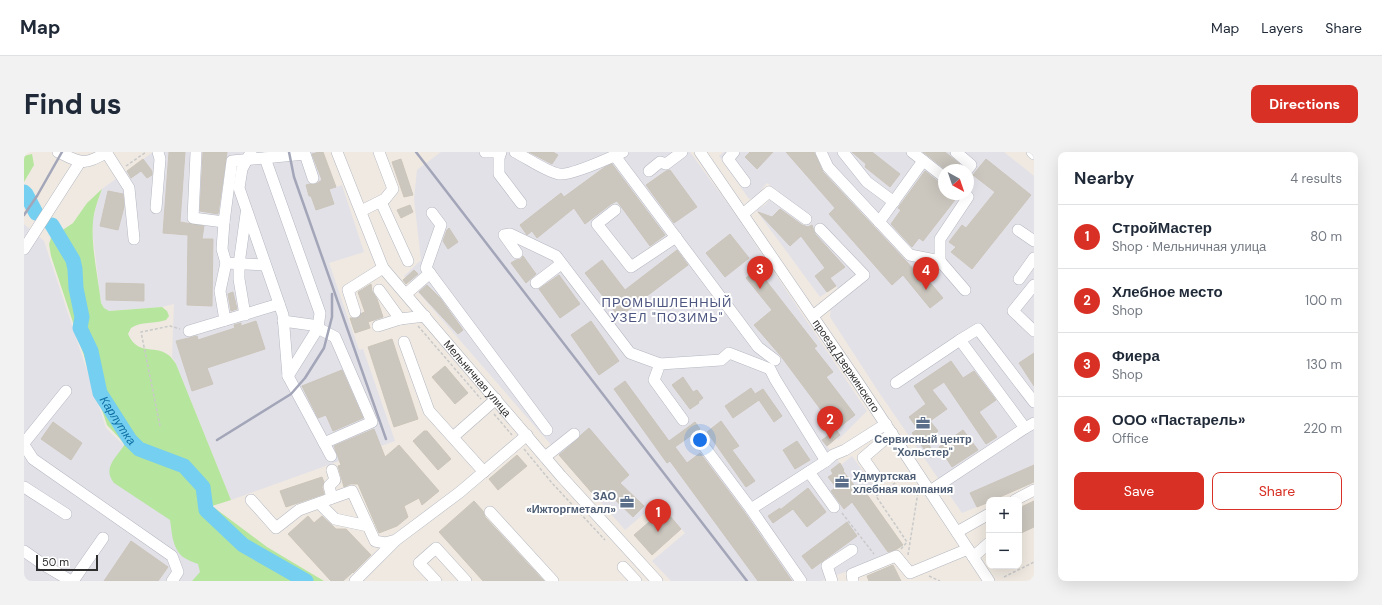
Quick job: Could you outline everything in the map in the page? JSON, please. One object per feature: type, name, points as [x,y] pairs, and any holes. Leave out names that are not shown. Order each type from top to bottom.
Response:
[{"type":"street","points":[[58,152],[80,162],[100,156],[106,152],[129,188],[134,239]]},
{"type":"street","points":[[156,208],[160,159],[158,152]]},
{"type":"street","name":"Мельничная улица","points":[[337,152],[383,268],[545,457],[657,581]]},
{"type":"street","points":[[360,211],[385,199],[393,189],[379,152]]},
{"type":"street","points":[[484,152],[492,152]]},
{"type":"street","points":[[501,152],[499,158],[499,174],[521,203]]},
{"type":"street","points":[[515,152],[553,173],[561,175],[597,164],[619,154],[676,237],[758,347],[775,360]]},
{"type":"street","points":[[649,171],[660,162],[666,164],[682,152]]},
{"type":"street","name":"проезд Дзержинского","points":[[700,152],[813,316],[990,581]]},
{"type":"street","points":[[734,152],[728,159],[745,182]]},
{"type":"street","points":[[821,152],[828,167],[910,256],[940,260]]},
{"type":"street","points":[[843,152],[867,182],[894,202]]},
{"type":"street","points":[[912,152],[938,172]]},
{"type":"street","points":[[956,152],[971,164]]},
{"type":"street","points":[[196,153],[193,218],[224,222]]},
{"type":"street","points":[[225,320],[220,291],[226,263],[222,250],[232,162],[249,156],[265,158],[304,154],[313,178]]},
{"type":"street","points":[[249,156],[242,169],[239,188],[279,304],[283,321],[288,376],[332,456]]},
{"type":"street","points":[[265,158],[320,313],[318,328],[288,376]]},
{"type":"street","points":[[879,222],[923,161]]},
{"type":"street","points":[[24,249],[80,162]]},
{"type":"street","points":[[743,214],[769,192],[806,219]]},
{"type":"street","points":[[965,290],[940,260],[940,239],[966,200]]},
{"type":"street","points":[[380,202],[408,262]]},
{"type":"street","points":[[615,210],[597,224],[631,267],[676,237]]},
{"type":"street","points":[[245,315],[239,279],[239,264],[247,211]]},
{"type":"street","points":[[432,213],[441,225],[426,268],[547,430]]},
{"type":"street","points":[[813,316],[864,275],[820,229]]},
{"type":"street","points":[[1018,230],[1034,241]]},
{"type":"street","points":[[517,253],[504,235],[510,234],[556,256],[630,353],[660,364],[722,360],[729,353],[770,369],[826,461]]},
{"type":"street","points":[[1019,279],[1034,258]]},
{"type":"street","points":[[226,263],[265,265]]},
{"type":"street","points":[[536,283],[561,264]]},
{"type":"street","points":[[355,312],[348,290],[383,268]]},
{"type":"street","points":[[406,294],[430,273]]},
{"type":"street","points":[[1034,285],[1014,311],[1034,331]]},
{"type":"street","points":[[379,290],[400,319]]},
{"type":"street","points":[[189,331],[279,304]]},
{"type":"street","points":[[378,326],[400,319],[425,316]]},
{"type":"street","points":[[283,321],[312,325],[335,337],[372,422],[324,443]]},
{"type":"street","points":[[896,384],[978,329],[1034,402]]},
{"type":"street","points":[[930,492],[1030,425],[960,340]]},
{"type":"street","points":[[404,342],[429,411],[484,472]]},
{"type":"street","points":[[660,364],[654,380],[683,420]]},
{"type":"street","points":[[66,390],[24,444],[33,459],[172,556],[178,572],[172,581]]},
{"type":"street","points":[[453,437],[496,399]]},
{"type":"street","points":[[751,509],[833,455],[889,429]]},
{"type":"street","points":[[875,475],[863,458],[889,429]]},
{"type":"street","points":[[545,457],[574,434]]},
{"type":"street","points":[[355,581],[396,540],[460,492],[527,435]]},
{"type":"street","points":[[703,445],[751,509],[801,581]]},
{"type":"street","points":[[332,470],[335,480],[329,486],[332,498]]},
{"type":"street","points":[[809,472],[834,507]]},
{"type":"street","points":[[24,487],[66,514]]},
{"type":"street","points":[[1021,497],[1034,490]]},
{"type":"street","points":[[251,500],[276,528],[299,510],[352,491],[375,541],[385,543],[396,540]]},
{"type":"street","points":[[319,503],[335,518],[368,526]]},
{"type":"street","points":[[490,512],[553,581]]},
{"type":"street","points":[[957,532],[986,516]]},
{"type":"street","points":[[24,551],[44,565],[72,581],[103,538]]},
{"type":"street","points":[[853,581],[852,574],[896,556],[910,573],[971,553],[986,545]]},
{"type":"street","points":[[436,581],[419,563],[436,548],[466,581]]},
{"type":"street","points":[[832,581],[827,566],[852,550]]},
{"type":"street","points":[[624,567],[636,581]]},
{"type":"path","points":[[118,171],[146,152]]},
{"type":"path","points":[[160,426],[141,332],[170,326],[189,331]]},
{"type":"path","points":[[896,556],[907,542],[876,496],[915,469]]},
{"type":"path","points":[[906,568],[918,490]]},
{"type":"path","points":[[834,507],[844,515],[875,555]]},
{"type":"path","points":[[1004,577],[1034,562]]},
{"type":"shaded area","points":[[153,152],[323,152],[336,187],[342,185],[364,252],[329,263],[359,350],[363,349],[395,441],[231,500],[172,357],[174,304],[162,307],[108,311],[101,303],[93,237],[93,221],[96,206],[102,189]]},
{"type":"shaded area","points":[[441,152],[690,152],[733,211],[867,411],[838,440],[836,438],[827,446],[841,465],[852,456],[873,485],[852,501],[890,555],[821,581],[671,581],[652,561],[685,533],[658,502],[625,530],[404,276],[421,260],[414,199],[417,170]]},
{"type":"shaded area","points":[[724,152],[1004,152],[1034,176],[1034,482],[1000,497],[986,497],[986,503],[962,513],[878,391],[830,317],[831,306],[845,297],[836,286],[820,297],[756,210],[765,205],[778,191],[767,183],[754,198],[749,199],[719,156]]},
{"type":"shaded area","points":[[24,224],[44,241],[106,428],[220,541],[284,581],[24,581]]},
{"type":"green space","points":[[32,154],[34,165],[24,182],[24,156]]},
{"type":"green space","points":[[102,189],[96,205],[93,222],[94,252],[101,303],[104,308],[109,311],[162,307],[167,311],[169,316],[166,320],[144,323],[135,326],[131,328],[128,334],[133,342],[138,346],[145,349],[164,352],[170,356],[176,364],[231,500],[212,506],[267,547],[324,581],[192,581],[200,572],[198,564],[188,560],[179,553],[173,540],[170,520],[114,483],[111,478],[109,473],[112,463],[125,444],[107,425],[51,256],[49,244],[51,238],[73,223],[87,203]]},
{"type":"building","points":[[169,152],[185,152],[180,222],[204,226],[202,239],[213,239],[212,306],[187,305],[188,235],[163,233]]},
{"type":"building","points":[[203,152],[227,152],[218,214],[200,211]]},
{"type":"building","points":[[323,152],[336,187],[329,189],[334,204],[316,210],[311,196],[309,196],[306,185],[316,184],[322,180],[312,154]]},
{"type":"building","points":[[529,152],[553,152],[558,155],[552,164]]},
{"type":"building","points":[[750,152],[773,152],[757,169],[745,157]]},
{"type":"building","points":[[786,152],[814,152],[823,172],[919,275],[922,273],[943,298],[930,308],[903,275],[892,285],[829,214],[835,208]]},
{"type":"building","points":[[852,152],[872,152],[900,174],[890,187],[865,167],[866,164]]},
{"type":"building","points":[[923,152],[945,152],[960,164],[938,164]]},
{"type":"building","points":[[143,159],[152,171],[152,175],[147,178],[141,171],[131,178],[127,171]]},
{"type":"building","points":[[401,159],[413,195],[404,197],[392,162]]},
{"type":"building","points":[[986,159],[1031,195],[972,269],[951,252],[956,247],[949,242],[962,225],[966,228],[995,192],[974,176]]},
{"type":"building","points":[[612,164],[665,235],[650,246],[617,201],[585,224],[574,208],[537,238],[532,231],[527,235],[520,225],[561,193],[564,197],[605,167]]},
{"type":"building","points":[[670,170],[697,207],[674,223],[646,185],[666,171]]},
{"type":"building","points":[[925,171],[938,181],[938,200],[955,200],[923,241],[919,238],[912,247],[891,224],[901,210],[898,208]]},
{"type":"building","points":[[108,191],[123,194],[124,207],[118,230],[100,226]]},
{"type":"building","points":[[410,205],[413,212],[401,218],[397,210]]},
{"type":"building","points":[[780,209],[802,225],[808,227],[812,225],[815,234],[845,267],[830,278],[836,286],[827,292],[815,276],[825,268],[801,236],[790,246],[758,212],[772,217]]},
{"type":"building","points":[[449,228],[458,242],[448,249],[443,241]]},
{"type":"building","points":[[730,234],[749,258],[725,277],[706,253]]},
{"type":"building","points":[[677,250],[688,265],[619,317],[585,273],[602,260],[625,290]]},
{"type":"building","points":[[523,256],[536,274],[526,283],[511,263],[521,259]]},
{"type":"building","points":[[757,269],[817,346],[814,348],[833,372],[826,377],[855,415],[836,430],[780,355],[754,325],[772,310],[746,278]]},
{"type":"building","points":[[414,270],[418,274],[406,284],[403,280]]},
{"type":"building","points":[[559,275],[580,304],[560,318],[539,289]]},
{"type":"building","points":[[106,283],[144,284],[144,301],[106,300]]},
{"type":"building","points":[[371,284],[372,291],[377,299],[383,317],[368,322],[370,328],[355,333],[350,318],[357,318],[365,312],[358,292]]},
{"type":"building","points":[[427,285],[440,298],[463,330],[458,334],[419,292]]},
{"type":"building","points":[[233,292],[237,309],[231,311],[228,294]]},
{"type":"building","points":[[256,321],[265,349],[207,368],[213,384],[192,391],[176,341],[197,336],[198,340],[235,328],[234,325],[241,323],[241,326]]},
{"type":"building","points":[[591,321],[619,361],[599,375],[571,335]]},
{"type":"building","points":[[392,339],[418,419],[394,427],[368,347]]},
{"type":"building","points":[[1034,353],[1034,386],[1019,363]]},
{"type":"building","points":[[951,361],[963,378],[974,371],[996,400],[979,412],[997,437],[986,444],[944,382],[932,390],[947,409],[930,421],[938,431],[926,441],[936,455],[931,458],[912,433],[918,429],[909,417],[926,404],[914,386]]},
{"type":"building","points":[[445,366],[468,393],[455,404],[432,377]]},
{"type":"building","points":[[342,370],[363,418],[333,431],[326,415],[318,418],[302,386]]},
{"type":"building","points":[[683,377],[693,392],[697,390],[703,398],[698,402],[699,403],[690,409],[672,385]]},
{"type":"building","points":[[625,381],[669,441],[695,422],[700,429],[675,447],[687,463],[700,453],[745,513],[792,581],[758,581],[670,461],[667,463],[614,389]]},
{"type":"building","points":[[751,388],[755,394],[763,389],[782,416],[774,422],[759,400],[733,418],[725,406]]},
{"type":"building","points":[[721,421],[739,446],[732,450],[755,481],[746,487],[707,432]]},
{"type":"building","points":[[53,422],[82,443],[71,460],[41,439]]},
{"type":"building","points":[[589,428],[629,475],[620,483],[644,506],[633,517],[608,493],[599,501],[559,455]]},
{"type":"building","points":[[374,429],[385,457],[399,445],[439,491],[422,505],[419,498],[404,506],[408,517],[397,526],[379,533],[358,484],[350,484],[344,487],[338,466],[341,465],[334,446]]},
{"type":"building","points":[[836,430],[840,435],[827,446],[822,440]]},
{"type":"building","points":[[963,430],[978,450],[952,467],[939,447]]},
{"type":"building","points":[[424,431],[427,431],[451,459],[438,470],[413,441]]},
{"type":"building","points":[[797,441],[810,460],[795,469],[783,450]]},
{"type":"building","points":[[517,455],[527,466],[498,490],[489,479]]},
{"type":"building","points":[[840,463],[844,470],[843,471],[857,489],[861,486],[903,545],[888,552],[852,502],[844,509],[831,491],[836,487],[828,477],[833,474],[831,470]]},
{"type":"building","points":[[1034,465],[1034,482],[1000,497],[986,497],[986,503],[977,507],[970,493]]},
{"type":"building","points":[[322,477],[324,482],[322,487],[324,494],[286,507],[280,491]]},
{"type":"building","points":[[808,488],[826,512],[807,527],[793,509],[773,523],[768,516],[780,508],[780,510]]},
{"type":"building","points":[[474,501],[483,511],[485,517],[544,581],[483,581],[439,532]]},
{"type":"building","points":[[1034,501],[1034,527],[1022,533],[1022,507]]},
{"type":"building","points":[[664,509],[681,529],[652,555],[634,535]]},
{"type":"building","points":[[308,516],[314,523],[322,516],[336,529],[346,529],[371,555],[343,581],[331,581],[288,534]]},
{"type":"building","points":[[847,522],[857,536],[812,569],[802,556]]},
{"type":"building","points":[[131,541],[168,567],[158,581],[104,581]]},
{"type":"building","points":[[893,565],[901,581],[869,581],[867,576]]},
{"type":"waterway","name":"Карлутка","points":[[24,192],[36,213]]},
{"type":"waterway","name":"Карлутка","points":[[52,225],[73,260],[76,288],[82,317],[80,328],[91,351],[100,393],[130,440],[139,449],[184,466],[203,487],[206,510],[243,545],[306,581]]},
{"type":"railway","points":[[24,215],[37,196],[62,152]]},
{"type":"railway","points":[[289,152],[294,177],[386,439]]},
{"type":"railway","points":[[416,152],[747,581]]},
{"type":"railway","points":[[217,440],[291,394],[305,378],[324,348],[332,317],[332,294]]},
{"type":"place","name":"Фиера","points":[[760,289]]},
{"type":"place","name":"ООО «Пастарель»","points":[[926,290]]},
{"type":"place","name":"Сервисный центр \"Хольстер\"","points":[[923,423]]},
{"type":"place","name":"Хлебное место","points":[[830,439]]},
{"type":"place","name":"Удмуртская хлебная компания","points":[[842,482]]},
{"type":"place","name":"ЗАО «Ижторгметалл»","points":[[627,502]]},
{"type":"place","name":"СтройМастер","points":[[658,532]]},
{"type":"district","name":"ПРОМЫШЛЕННЫЙ УЗЕЛ \"ПОЗИМЬ\"","points":[[667,310]]}]
